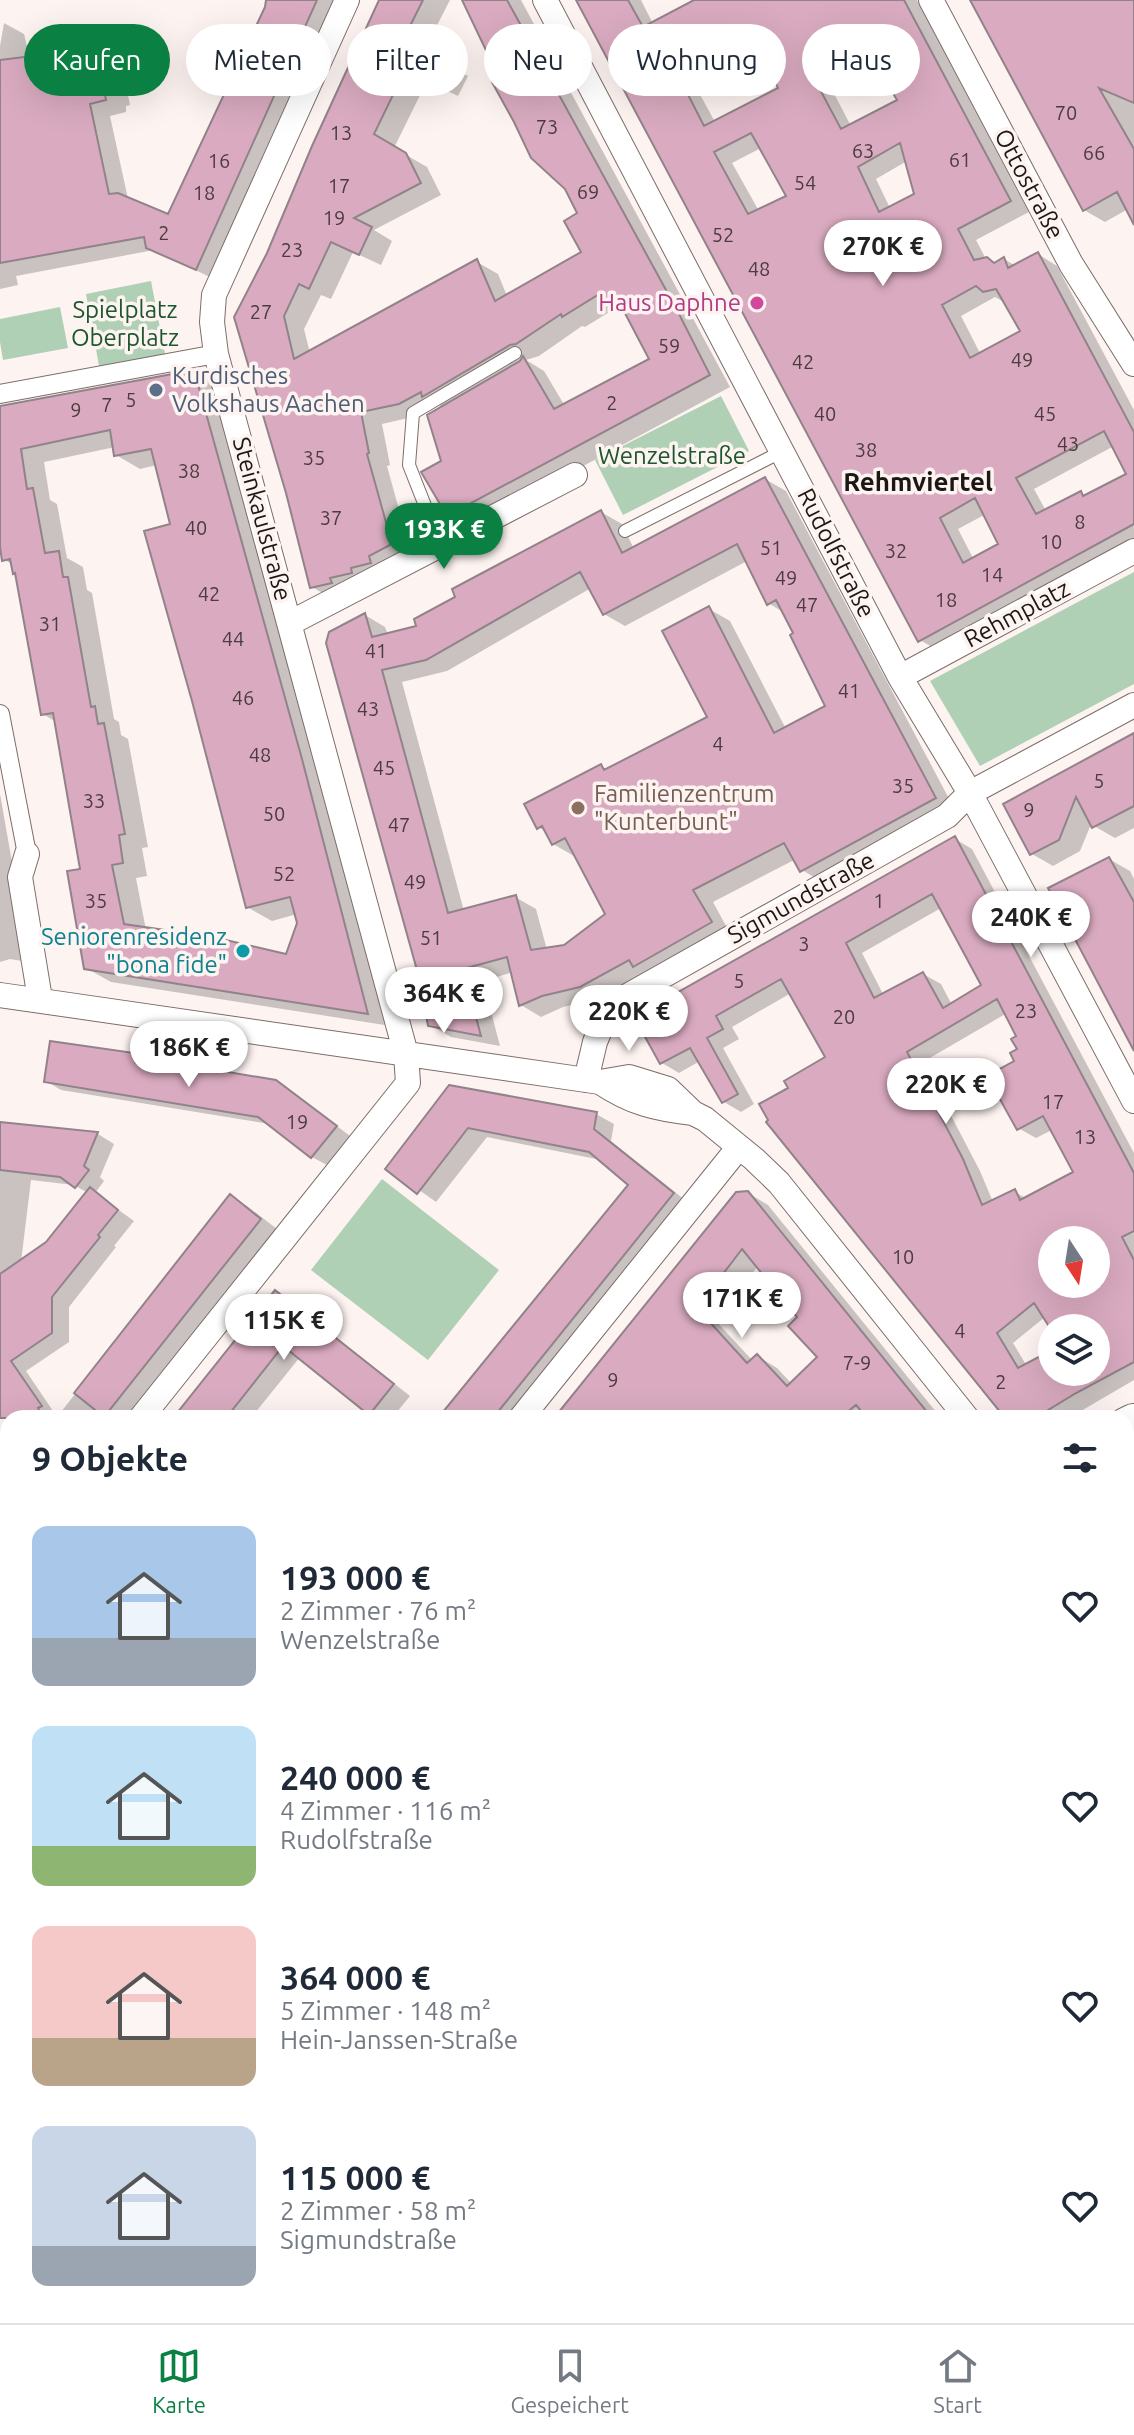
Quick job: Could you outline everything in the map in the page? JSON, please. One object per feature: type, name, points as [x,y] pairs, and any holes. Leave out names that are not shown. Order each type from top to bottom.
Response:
[{"type":"street","name":"Steinkaulstraße","points":[[347,0],[214,295],[212,322],[216,354],[406,1054]]},
{"type":"street","name":"Rudolfstraße","points":[[545,0],[900,677],[970,793],[1134,1101]]},
{"type":"street","name":"Ottostraße","points":[[931,0],[1071,264],[1133,358]]},
{"type":"street","points":[[0,394],[216,354]]},
{"type":"street","points":[[290,623],[575,475]]},
{"type":"street","name":"Rehmplatz","points":[[900,677],[1134,551]]},
{"type":"street","points":[[970,793],[1134,705]]},
{"type":"street","points":[[0,714],[27,854],[20,877],[40,999]]},
{"type":"street","name":"Sigmundstraße","points":[[593,1081],[595,1042],[607,1013],[622,999],[947,816],[970,793]]},
{"type":"street","points":[[0,995],[593,1081],[629,1077],[668,1089],[779,1183],[961,1410]]},
{"type":"street","points":[[147,1410],[408,1083],[406,1054]]},
{"type":"street","points":[[527,1410],[739,1147]]},
{"type":"lane","points":[[441,546],[409,465],[413,413],[515,353]]},
{"type":"lane","points":[[625,531],[783,451]]},
{"type":"green space","name":"Spielplatz Oberplatz","points":[[151,281],[165,354],[99,366],[86,294]]},
{"type":"green space","points":[[60,307],[68,348],[3,360],[0,319]]},
{"type":"green space","name":"Wenzelstraße","points":[[721,396],[749,451],[623,515],[595,460]]},
{"type":"green space","points":[[1134,572],[1134,684],[980,766],[930,681]]},
{"type":"green space","points":[[382,1179],[499,1270],[428,1360],[311,1270]]},
{"type":"building","points":[[266,0],[317,0],[306,24],[257,24]]},
{"type":"building","points":[[379,0],[423,0],[411,24],[368,24]]},
{"type":"building","points":[[462,0],[507,0],[520,24],[484,24],[484,46]]},
{"type":"building","points":[[576,0],[628,0],[641,24],[608,24],[608,60],[592,30],[592,24],[589,24]]},
{"type":"building","points":[[694,0],[904,0],[917,24],[802,24],[802,96],[823,96],[841,129],[897,100],[895,96],[920,96],[920,30],[1011,201],[958,229],[974,260],[987,257],[994,263],[1004,257],[1008,268],[1038,252],[1134,432],[1134,524],[918,642],[627,96],[689,96],[704,126],[762,96],[786,96],[786,24],[649,24]],"holes":[[[751,133],[786,196],[748,214],[714,152]],[[900,143],[914,194],[879,212],[858,167]],[[976,286],[983,292],[996,289],[1020,331],[970,358],[942,305]],[[1104,431],[1126,474],[1083,496],[1081,491],[1036,514],[1016,478]],[[975,498],[998,544],[963,563],[940,518]]]},
{"type":"building","points":[[970,0],[1134,0],[1134,103],[1099,88],[1134,149],[1134,225],[1117,192],[1083,211]]},
{"type":"building","points":[[24,57],[24,96],[105,96],[106,100],[90,104],[109,194],[118,193],[168,214],[223,96],[274,96],[196,270],[146,248],[144,237],[0,263],[0,60]]},
{"type":"building","points":[[347,70],[347,96],[392,96],[374,134],[406,153],[421,183],[354,218],[372,227],[359,255],[331,242],[309,289],[299,284],[284,316],[294,359],[477,259],[495,301],[581,252],[564,221],[577,213],[565,189],[531,158],[500,96],[560,96],[710,375],[447,516],[421,472],[441,461],[427,415],[520,361],[523,356],[554,409],[649,359],[618,300],[608,306],[601,293],[422,397],[421,392],[399,404],[361,412],[367,454],[387,526],[420,517],[424,527],[369,556],[371,563],[351,568],[352,573],[330,578],[332,583],[310,588],[286,493],[234,317],[267,253]]},
{"type":"building","points":[[194,370],[302,759],[368,1014],[84,969],[67,871],[80,869],[53,713],[41,715],[15,573],[10,559],[2,561],[0,406]],"holes":[[[110,430],[114,456],[151,449],[170,524],[144,531],[246,908],[290,897],[297,923],[286,954],[213,937],[124,924],[112,865],[123,863],[119,835],[125,834],[104,723],[98,724],[95,706],[91,707],[68,577],[63,577],[59,551],[45,553],[33,488],[27,489],[21,449]]]},
{"type":"building","points":[[765,477],[936,798],[800,872],[784,843],[693,890],[712,922],[633,967],[629,960],[580,987],[542,996],[519,1006],[507,957],[463,969],[481,1036],[428,1026],[420,981],[326,643],[329,632],[365,613],[372,637],[416,626],[414,619],[455,597],[452,589],[601,510],[622,553]],"holes":[[[737,544],[767,605],[776,600],[825,706],[774,733],[709,606],[662,631],[707,717],[604,770],[601,764],[524,804],[537,829],[542,826],[552,845],[565,838],[605,914],[564,945],[531,950],[516,895],[448,913],[382,670],[426,660],[580,572],[603,615]]]},
{"type":"building","points":[[1134,733],[1134,806],[1092,828],[1076,797],[1059,840],[1030,855],[1003,804]]},
{"type":"building","points":[[955,836],[1134,1173],[1134,1231],[1122,1237],[1134,1260],[1134,1362],[1110,1375],[1110,1314],[1041,1314],[1034,1303],[997,1333],[1018,1368],[1038,1357],[1038,1386],[1089,1386],[1048,1410],[999,1410],[766,1122],[768,1120],[759,1104],[788,1088],[784,1081],[825,1057],[781,979],[716,1016],[723,1029],[707,1038],[738,1094],[722,1103],[690,1048],[660,1064],[634,1017]],"holes":[[[932,894],[981,985],[943,1008],[923,972],[874,998],[846,943]],[[997,999],[1016,1036],[1011,1039],[1017,1049],[1010,1053],[1014,1061],[987,1076],[1017,1130],[1043,1116],[1073,1172],[1020,1200],[1015,1189],[982,1205],[963,1159],[907,1052]]]},
{"type":"building","points":[[1109,857],[1134,902],[1134,1051],[1048,888]]},
{"type":"building","points":[[50,1041],[204,1063],[204,1068],[276,1080],[337,1126],[311,1158],[258,1117],[44,1082]]},
{"type":"building","points":[[449,1085],[597,1112],[594,1129],[674,1193],[499,1410],[445,1410],[628,1185],[589,1152],[468,1128],[417,1194],[385,1169]]},
{"type":"building","points":[[0,1122],[98,1132],[84,1166],[89,1170],[75,1188],[60,1177],[0,1170]]},
{"type":"building","points":[[90,1187],[118,1210],[52,1297],[52,1333],[11,1361],[42,1406],[39,1410],[0,1410],[0,1274],[46,1242]]},
{"type":"building","points":[[748,1191],[926,1410],[860,1410],[856,1405],[850,1410],[560,1410],[736,1192]],"holes":[[[742,1249],[797,1317],[788,1326],[817,1357],[787,1386],[757,1354],[747,1363],[697,1308]]]},
{"type":"building","points":[[230,1194],[261,1219],[110,1410],[95,1410],[74,1393]]},
{"type":"building","points":[[275,1290],[394,1384],[373,1410],[363,1410],[283,1346],[232,1410],[179,1410]]},
{"type":"place","name":"Haus Daphne","points":[[757,303]]},
{"type":"place","name":"Kurdisches Volkshaus Aachen","points":[[156,390]]},
{"type":"place","name":"Familienzentrum \"Kunterbunt\"","points":[[578,808]]},
{"type":"place","name":"Seniorenresidenz \"bona fide\"","points":[[243,951]]},
{"type":"district","name":"Rehmviertel","points":[[918,482]]}]
